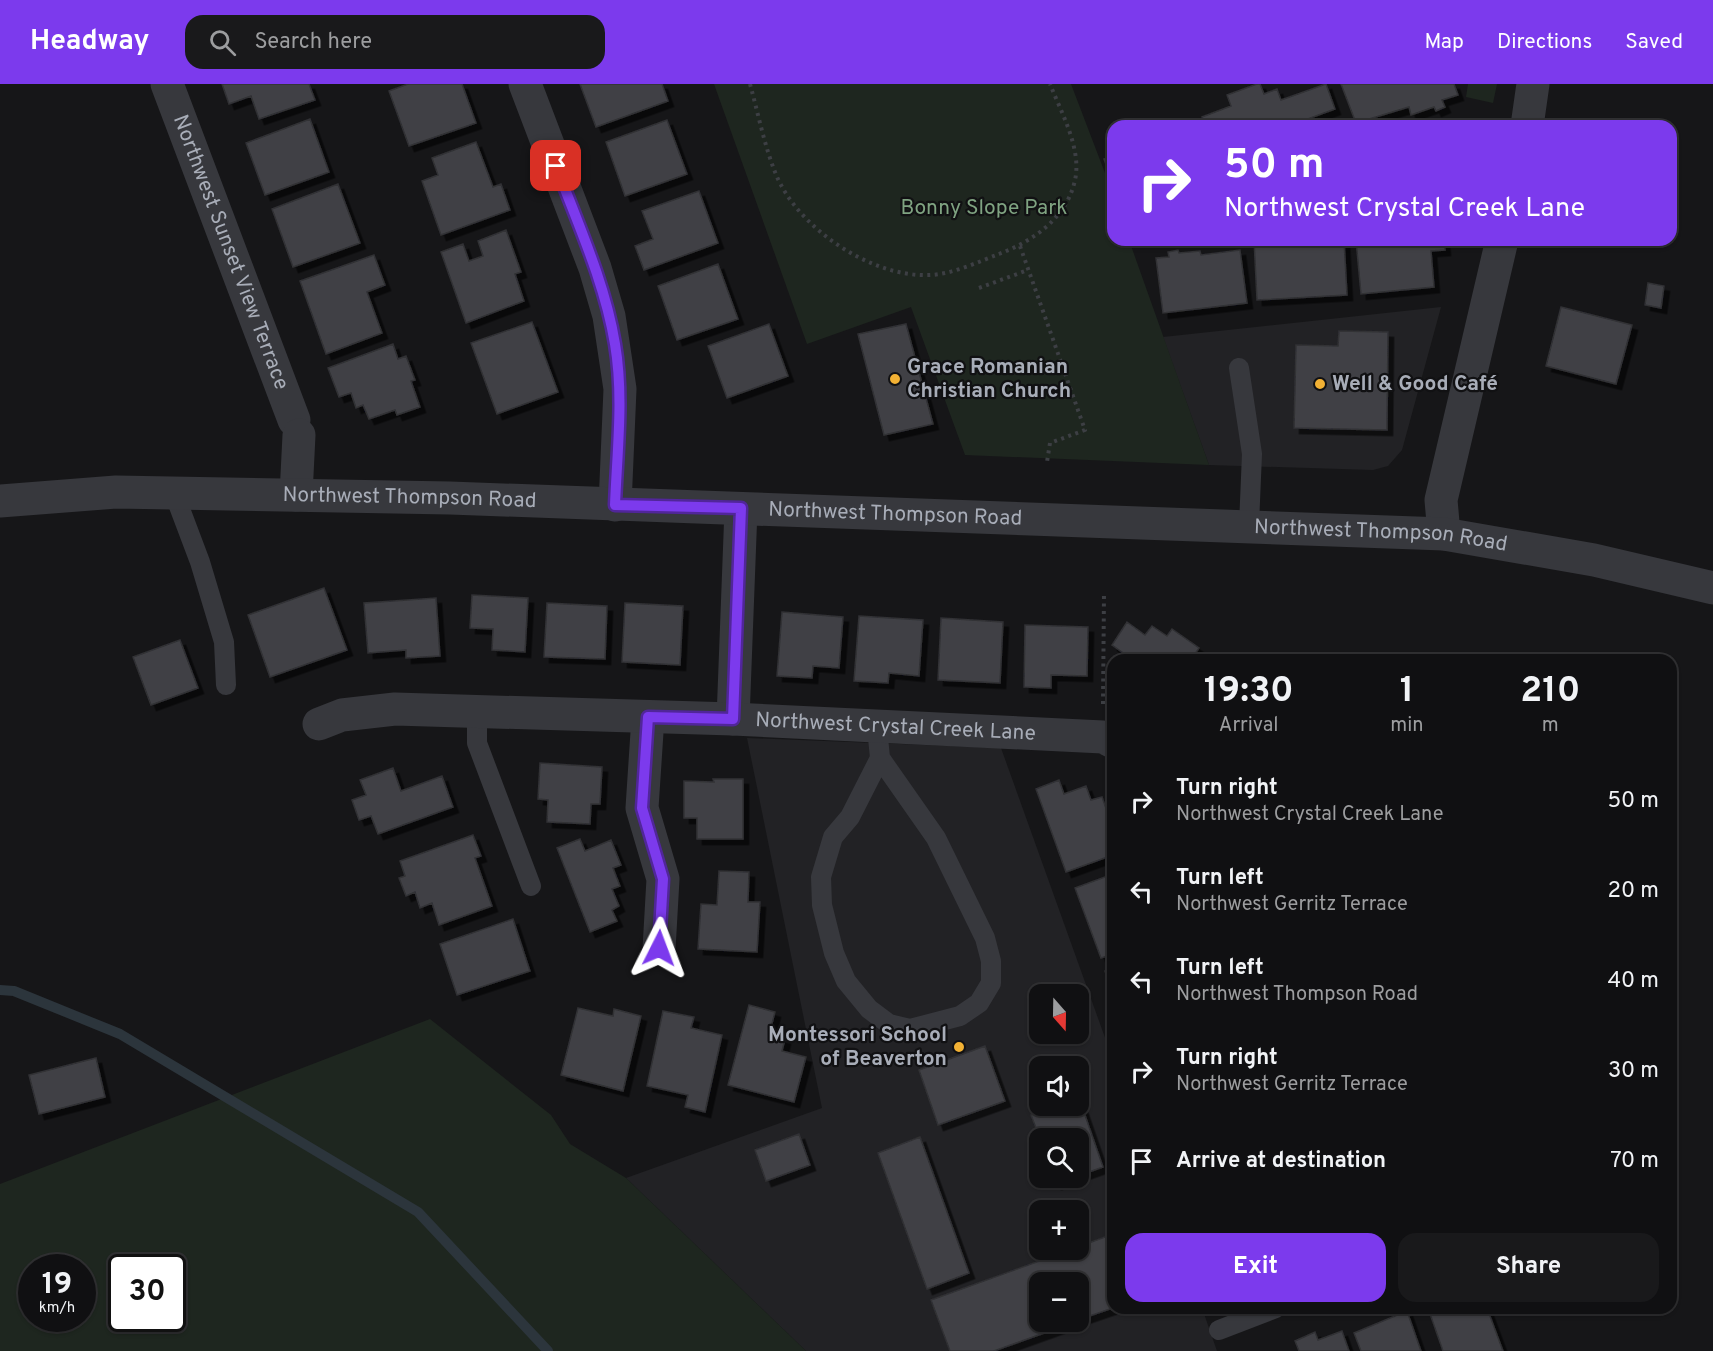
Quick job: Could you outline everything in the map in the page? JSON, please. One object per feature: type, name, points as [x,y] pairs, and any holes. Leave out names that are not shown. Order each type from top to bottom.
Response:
[{"type":"street","name":"Northwest Sunset View Terrace","points":[[167,84],[296,428],[296,495]]},
{"type":"street","points":[[525,84],[595,268],[609,316],[620,389],[615,505]]},
{"type":"street","points":[[1528,120],[1533,84]]},
{"type":"street","points":[[1444,534],[1441,500],[1501,246]]},
{"type":"street","name":"Northwest Thompson Road","points":[[0,501],[62,494],[296,495],[1249,525],[1444,534],[1594,560],[1713,588]]},
{"type":"street","points":[[733,719],[741,508]]},
{"type":"street","name":"Northwest Crystal Creek Lane","points":[[319,724],[342,715],[395,709],[733,719],[879,742],[1107,740]]},
{"type":"street","points":[[648,717],[642,808],[663,879],[659,948]]},
{"type":"lane","points":[[1239,368],[1252,454],[1249,525]]},
{"type":"lane","points":[[174,493],[200,562],[224,642],[226,686]]},
{"type":"lane","points":[[477,711],[477,743],[531,886]]},
{"type":"lane","points":[[879,742],[936,838],[985,938],[991,962],[990,983],[979,1003],[960,1016],[910,1029],[889,1024],[868,1009],[846,981],[834,953],[822,905],[821,877],[829,846],[865,791],[879,742]]},
{"type":"lane","points":[[1218,1330],[1260,1314]]},
{"type":"path","points":[[750,84],[775,174],[795,206],[827,239],[854,255],[908,275],[933,275],[1020,246],[1033,238],[1057,216],[1075,180],[1076,162],[1071,141],[1050,84]]},
{"type":"path","points":[[1020,246],[1085,430],[1050,443],[1047,462]]},
{"type":"path","points":[[979,288],[1028,270]]},
{"type":"path","points":[[1104,593],[1107,703]]},
{"type":"shaded area","points":[[1441,307],[1402,450],[1388,466],[1373,470],[1209,465],[1163,337]]},
{"type":"shaded area","name":"Montessori School of Beaverton","points":[[747,738],[1001,748],[1086,984],[1029,984],[1029,1044],[1089,1044],[1089,993],[1107,1043],[1107,1314],[1204,1314],[1217,1351],[806,1351],[626,1178],[822,1108]]},
{"type":"green space","name":"Bonny Slope Park","points":[[714,84],[1071,84],[1107,178],[1107,246],[1131,246],[1209,465],[965,455],[911,307],[807,344]]},
{"type":"green space","points":[[1468,84],[1497,84],[1493,103],[1466,97]]},
{"type":"green space","points":[[430,1019],[551,1115],[570,1144],[626,1178],[806,1351],[0,1351],[0,1184]]},
{"type":"building","points":[[222,84],[309,84],[315,100],[259,119],[251,96],[229,104]]},
{"type":"building","points":[[408,84],[462,84],[476,123],[409,146],[389,91]]},
{"type":"building","points":[[580,84],[662,84],[668,101],[596,127]]},
{"type":"building","points":[[1260,84],[1264,94],[1277,89],[1281,100],[1326,84],[1335,109],[1305,120],[1203,120],[1202,117],[1231,106],[1227,95]]},
{"type":"building","points":[[1341,84],[1454,84],[1458,95],[1442,100],[1445,107],[1436,111],[1434,107],[1411,115],[1409,107],[1366,120],[1355,120]]},
{"type":"building","points":[[310,119],[329,172],[265,195],[246,143]]},
{"type":"building","points":[[667,120],[687,174],[625,196],[606,142]]},
{"type":"building","points":[[476,142],[493,187],[501,184],[510,210],[441,235],[422,181],[438,175],[432,158]]},
{"type":"building","points":[[338,184],[360,243],[293,267],[272,209]]},
{"type":"building","points":[[699,191],[718,243],[644,270],[635,246],[653,239],[642,211]]},
{"type":"building","points":[[506,230],[521,272],[515,274],[524,301],[466,323],[441,252],[463,244],[469,261],[483,256],[478,241]]},
{"type":"building","points":[[1254,246],[1344,246],[1347,295],[1257,300]]},
{"type":"building","points":[[1357,246],[1445,246],[1445,250],[1431,251],[1434,287],[1361,294]]},
{"type":"building","points":[[1178,250],[1179,253],[1200,251],[1201,255],[1240,250],[1247,303],[1163,313],[1156,258],[1169,257],[1168,252]]},
{"type":"building","points":[[374,255],[385,285],[367,292],[382,333],[326,354],[300,281]]},
{"type":"building","points":[[718,264],[738,319],[677,340],[658,286]]},
{"type":"building","points":[[1648,283],[1664,286],[1661,308],[1645,305]]},
{"type":"building","points":[[1561,307],[1632,325],[1616,384],[1546,366]]},
{"type":"building","points":[[532,322],[558,392],[497,414],[471,343]]},
{"type":"building","points":[[769,324],[788,376],[727,398],[708,346]]},
{"type":"building","name":"Grace Romanian Christian Church","points":[[906,324],[933,424],[884,435],[858,334]]},
{"type":"building","points":[[1339,331],[1388,332],[1387,430],[1294,428],[1296,345],[1338,346]]},
{"type":"building","points":[[393,344],[398,359],[406,356],[415,380],[411,381],[420,407],[397,415],[395,410],[369,419],[363,405],[356,408],[351,393],[339,397],[328,368]]},
{"type":"building","points":[[324,588],[347,650],[270,677],[248,615]]},
{"type":"building","points":[[472,595],[528,598],[525,652],[492,650],[493,629],[470,628]]},
{"type":"building","points":[[436,598],[440,656],[406,658],[406,650],[368,653],[364,603]]},
{"type":"building","points":[[547,603],[607,606],[605,659],[544,657]]},
{"type":"building","points":[[625,603],[683,606],[680,665],[622,662]]},
{"type":"building","points":[[782,612],[843,617],[839,668],[813,666],[812,678],[777,676]]},
{"type":"building","points":[[859,616],[923,620],[919,676],[889,673],[888,683],[854,681]]},
{"type":"building","points":[[941,618],[1003,622],[1000,683],[938,680]]},
{"type":"building","points":[[1127,622],[1145,635],[1152,626],[1167,636],[1172,629],[1199,648],[1195,654],[1125,654],[1112,645]]},
{"type":"building","points":[[1025,625],[1088,627],[1087,676],[1051,675],[1051,688],[1024,687]]},
{"type":"building","points":[[180,640],[198,688],[151,705],[133,657]]},
{"type":"building","points":[[540,763],[602,767],[600,804],[591,804],[590,824],[547,822],[548,800],[538,799]]},
{"type":"building","points":[[393,768],[401,791],[442,776],[453,807],[378,834],[371,816],[359,820],[352,800],[366,795],[360,780]]},
{"type":"building","points":[[713,779],[743,779],[743,839],[697,839],[697,818],[684,818],[684,781],[714,782]]},
{"type":"building","points":[[1059,780],[1064,794],[1086,786],[1091,800],[1102,797],[1107,811],[1107,857],[1066,872],[1036,789]]},
{"type":"building","points":[[473,835],[481,856],[475,858],[492,906],[439,925],[432,903],[420,908],[415,892],[406,896],[399,878],[405,876],[400,861]]},
{"type":"building","points":[[580,839],[585,851],[611,840],[621,865],[613,868],[620,886],[612,889],[619,906],[612,910],[617,921],[590,932],[557,848]]},
{"type":"building","points":[[719,871],[749,872],[748,902],[760,902],[757,952],[698,949],[701,904],[717,905]]},
{"type":"building","points":[[1107,876],[1107,956],[1101,958],[1075,888]]},
{"type":"building","points":[[513,919],[530,971],[457,995],[440,944]]},
{"type":"building","points":[[749,1005],[775,1012],[769,1035],[785,1039],[782,1051],[806,1057],[794,1102],[728,1085]]},
{"type":"building","points":[[578,1008],[613,1016],[614,1009],[641,1016],[623,1091],[561,1075]]},
{"type":"building","points":[[663,1011],[694,1017],[691,1028],[722,1035],[705,1112],[685,1107],[688,1095],[647,1086]]},
{"type":"building","points":[[985,1046],[1005,1101],[938,1125],[919,1070]]},
{"type":"building","points":[[96,1058],[105,1097],[39,1114],[29,1075]]},
{"type":"building","points":[[1031,1116],[1085,1116],[1103,1167],[1089,1172],[1089,1128],[1036,1128]]},
{"type":"building","points":[[799,1134],[810,1165],[766,1181],[755,1150]]},
{"type":"building","points":[[920,1137],[969,1273],[927,1289],[878,1153]]},
{"type":"building","points":[[1107,1236],[1107,1310],[1089,1316],[1089,1272],[1029,1272],[1029,1332],[1047,1332],[994,1351],[950,1351],[931,1300],[1042,1260],[1089,1260],[1089,1243]]},
{"type":"building","points":[[1400,1314],[1408,1314],[1421,1351],[1361,1351],[1354,1333]]},
{"type":"building","points":[[1430,1314],[1489,1314],[1503,1351],[1443,1351]]},
{"type":"building","points":[[1342,1331],[1349,1351],[1299,1351],[1295,1341],[1315,1332],[1318,1340]]},
{"type":"waterway","points":[[0,990],[14,991],[120,1034],[418,1212],[548,1351]]},
{"type":"place","name":"Grace Romanian Christian Church","points":[[895,379]]},
{"type":"place","name":"Well & Good Café","points":[[1320,384]]},
{"type":"place","name":"Montessori School of Beaverton","points":[[959,1047]]},
{"type":"route","points":[[556,166],[595,268],[615,346],[620,389],[615,505],[741,508],[733,719],[648,717],[642,808],[663,879],[659,948]]}]
